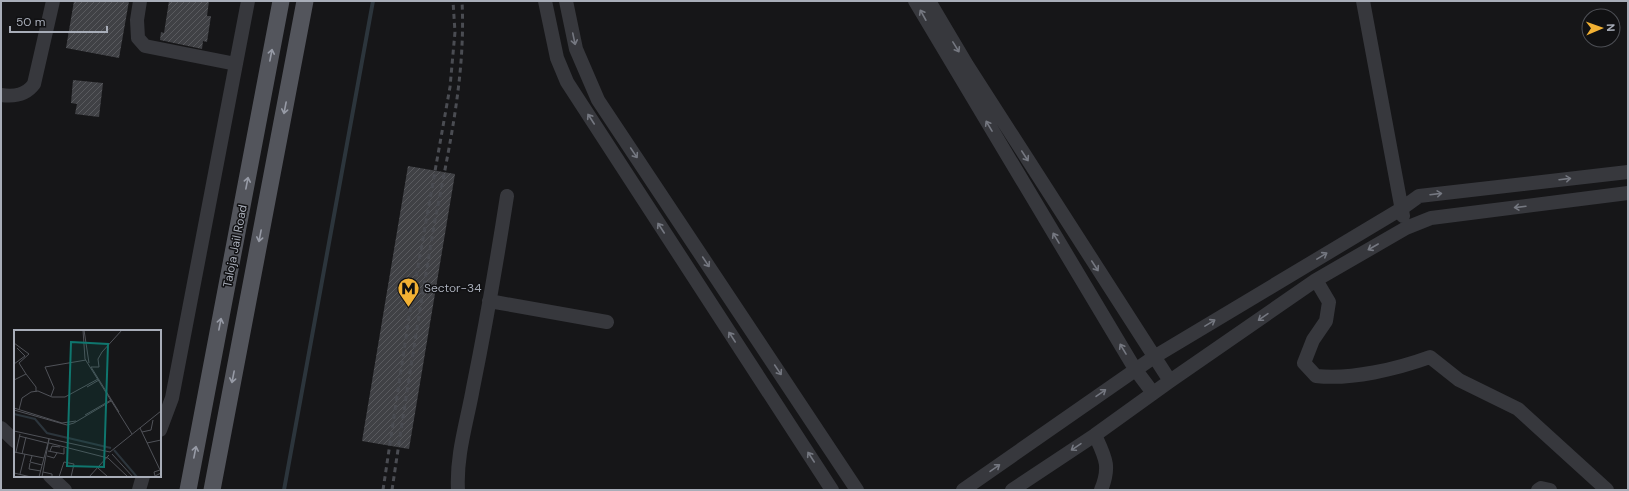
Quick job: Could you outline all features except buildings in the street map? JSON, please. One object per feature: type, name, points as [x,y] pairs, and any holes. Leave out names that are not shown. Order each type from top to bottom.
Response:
[{"type":"main road","name":"Taloja Jail Road","points":[[188,490],[281,1]]},
{"type":"main road","name":"Taloja Jail Road","points":[[212,490],[305,1]]},
{"type":"street","points":[[1,95],[18,96],[31,88],[34,84],[53,1]]},
{"type":"street","points":[[140,1],[136,20],[138,38],[145,46],[236,64]]},
{"type":"street","points":[[161,427],[172,398],[248,1]]},
{"type":"street","points":[[545,1],[557,58],[566,82],[832,490]]},
{"type":"street","points":[[566,1],[576,49],[598,100],[857,490]]},
{"type":"street","points":[[915,1],[1135,369],[1153,393]]},
{"type":"street","points":[[929,1],[972,72],[1170,381]]},
{"type":"street","points":[[1364,1],[1401,209],[1406,228]]},
{"type":"street","points":[[963,490],[1135,369],[1401,209],[1419,196],[1628,172]]},
{"type":"street","points":[[1012,490],[1095,435],[1316,280],[1406,228],[1431,218],[1628,194]]},
{"type":"street","points":[[458,490],[457,476],[462,437],[496,271],[508,196]]},
{"type":"street","points":[[1316,280],[1329,302],[1326,321],[1313,340],[1304,363],[1316,376],[1334,378],[1404,367],[1430,357],[1459,380],[1518,409],[1607,490]]},
{"type":"street","points":[[489,301],[607,322]]},
{"type":"street","points":[[1,428],[14,440]]},
{"type":"street","points":[[1095,435],[1106,459],[1106,478],[1101,490]]},
{"type":"street","points":[[51,477],[65,490]]},
{"type":"street","points":[[139,490],[143,477]]},
{"type":"street","points":[[1538,490],[1541,488],[1550,490]]},
{"type":"waterway","points":[[284,490],[373,1]]},
{"type":"railway","points":[[383,490],[409,317],[450,87],[455,32],[453,1]]},
{"type":"railway","points":[[392,490],[428,259],[455,114],[459,86],[463,29],[462,1]]},
{"type":"place","name":"Sector-34","points":[[409,308]]}]
